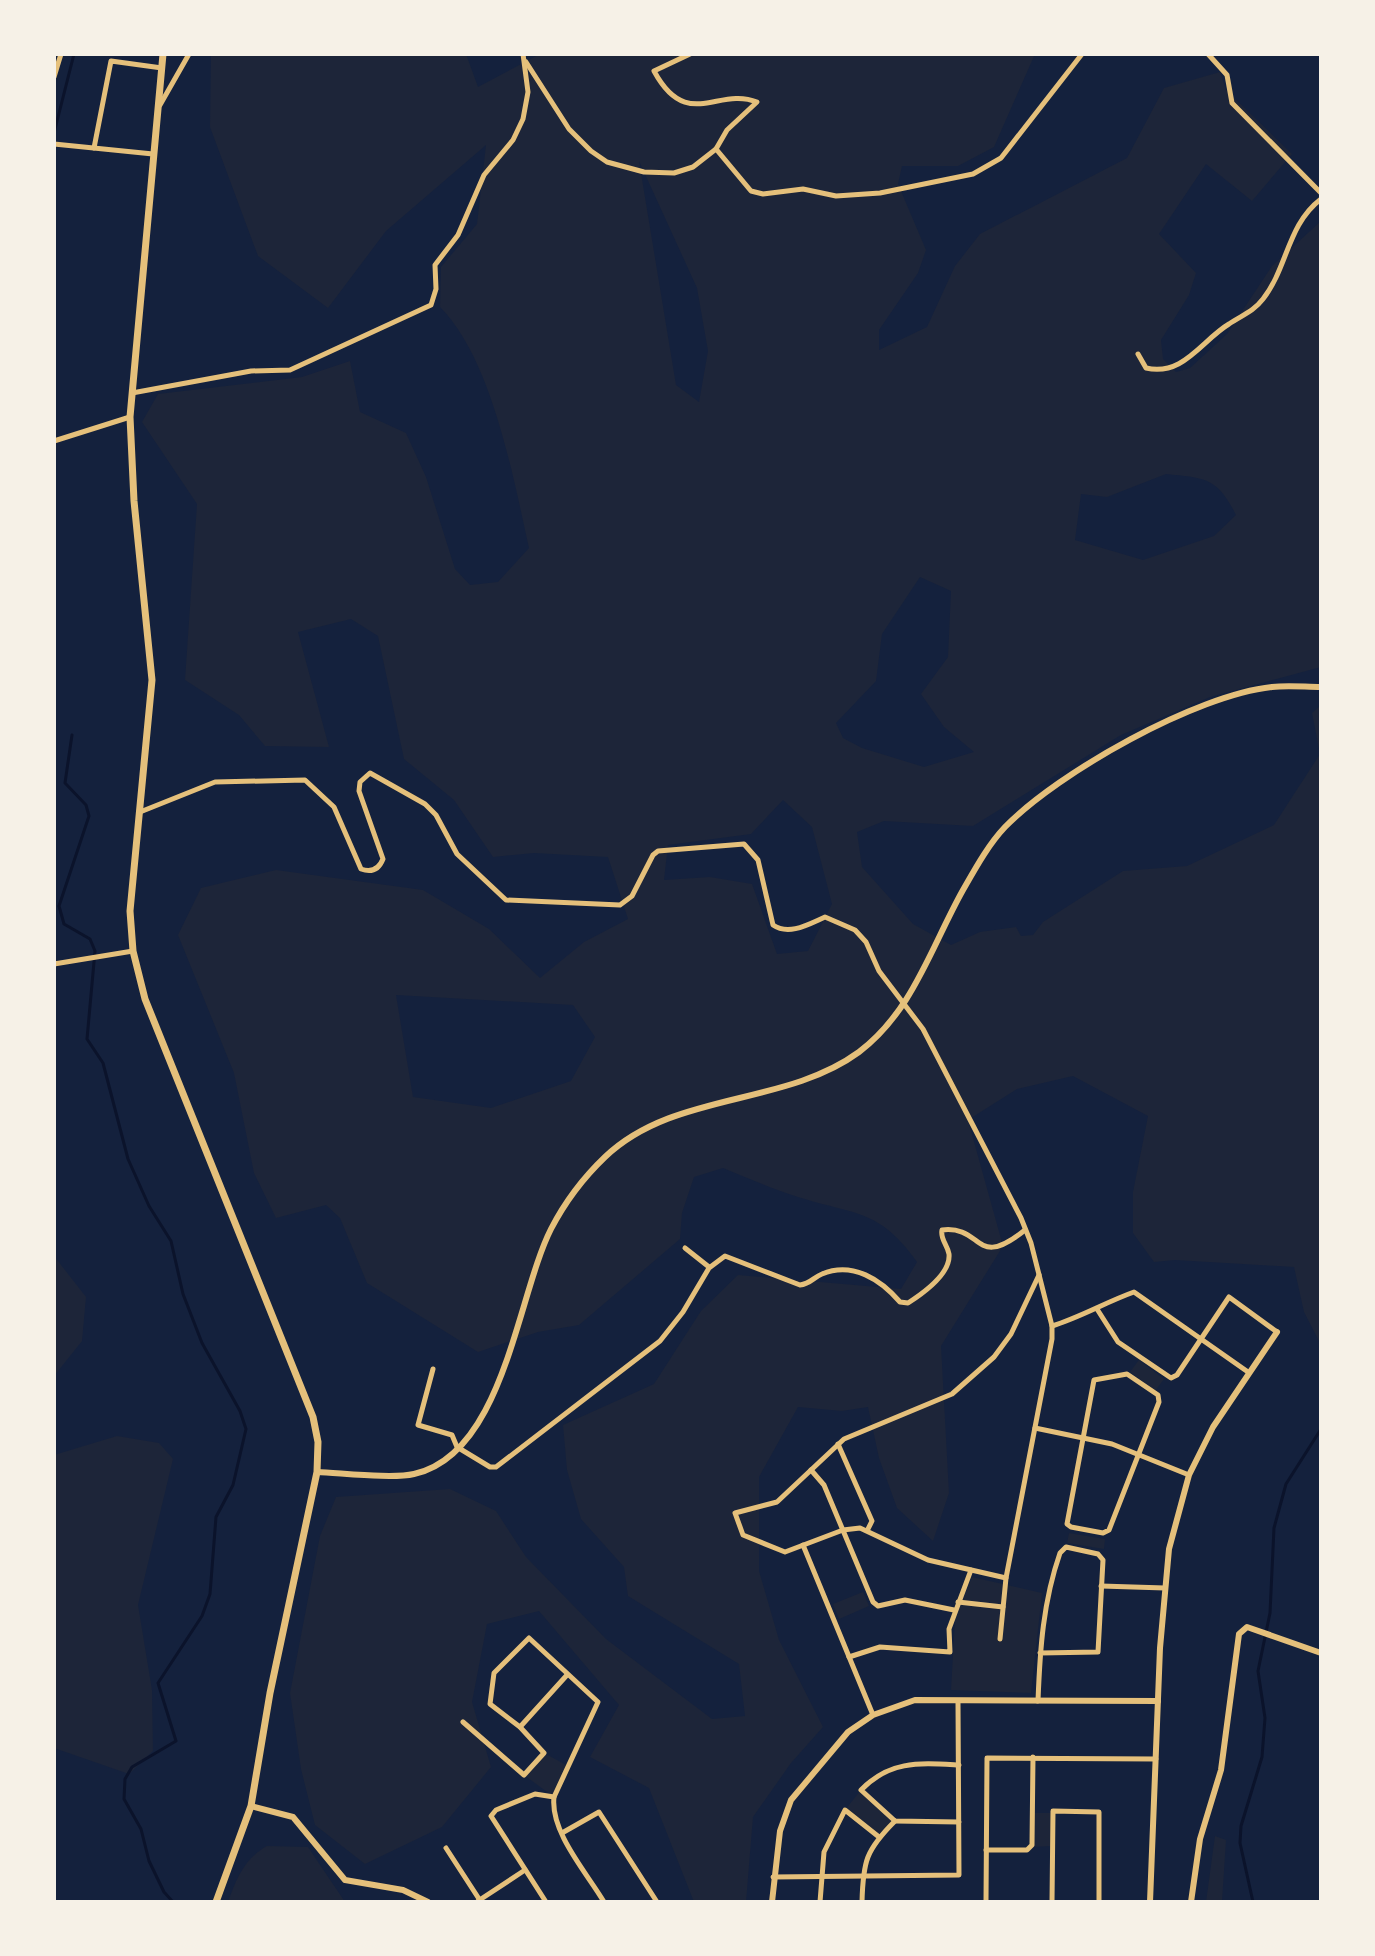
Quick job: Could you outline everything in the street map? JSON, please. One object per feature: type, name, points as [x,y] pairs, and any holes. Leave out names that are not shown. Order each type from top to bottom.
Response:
[{"type":"main road","points":[[163,54],[130,417],[134,501],[152,680],[130,911],[133,951],[145,999],[313,1417],[318,1442],[317,1472],[270,1693],[251,1806],[216,1902]]},
{"type":"street","points":[[54,77],[61,54]]},
{"type":"street","points":[[158,110],[189,54]]},
{"type":"street","points":[[524,57],[569,129],[591,151],[607,162],[644,172],[674,173],[693,167],[716,149],[727,130],[757,102],[747,97],[701,106],[690,104],[661,85],[654,71],[690,54]]},
{"type":"street","points":[[1138,354],[1146,368],[1158,371],[1172,368],[1230,323],[1246,317],[1269,288],[1299,221],[1321,196],[1232,103],[1227,75],[1208,54]]},
{"type":"street","points":[[716,149],[744,184],[763,194],[803,189],[836,196],[880,193],[973,174],[1001,158],[1080,56]]},
{"type":"street","points":[[131,393],[251,371],[290,370],[431,305],[436,289],[435,265],[458,235],[484,175],[513,140],[523,119],[528,92],[524,57]]},
{"type":"street","points":[[94,148],[111,61],[162,68]]},
{"type":"street","points":[[54,144],[153,154]]},
{"type":"street","points":[[54,441],[130,417]]},
{"type":"street","points":[[317,1472],[414,1474],[441,1461],[457,1447],[481,1421],[502,1376],[550,1230],[575,1189],[630,1136],[680,1113],[743,1099],[825,1072],[861,1050],[910,999],[962,891],[985,854],[1004,829],[1056,786],[1121,746],[1200,706],[1272,687],[1321,687]]},
{"type":"street","points":[[140,812],[215,782],[305,780],[334,807],[361,869],[369,872],[381,865],[384,852],[359,791],[362,780],[370,773],[425,804],[436,815],[457,854],[506,900],[519,903],[627,903],[658,851],[744,844],[752,850],[762,870],[773,925],[781,930],[791,929],[825,917],[855,930],[888,984],[923,1029],[1025,1230],[1052,1326],[1006,1578],[1000,1639]]},
{"type":"street","points":[[54,964],[133,951]]},
{"type":"street","points":[[433,1369],[418,1425],[452,1435],[457,1447],[490,1467],[501,1464],[582,1397],[660,1341],[683,1312],[709,1268],[725,1256],[800,1285],[825,1273],[848,1271],[871,1276],[886,1285],[900,1302],[908,1303],[936,1280],[946,1266],[949,1255],[941,1236],[942,1230],[951,1229],[999,1249],[1025,1230]]},
{"type":"street","points":[[685,1248],[709,1268]]},
{"type":"street","points":[[1006,1578],[917,1556],[868,1529],[843,1530],[785,1552],[743,1535],[735,1513],[777,1502],[838,1444],[959,1388],[994,1357],[1011,1334],[1039,1275]]},
{"type":"street","points":[[1052,1326],[1134,1292],[1248,1372]]},
{"type":"street","points":[[1097,1309],[1118,1342],[1171,1378],[1177,1375],[1229,1297],[1277,1332],[1213,1427],[1189,1475],[1169,1549],[1158,1701],[1150,1902]]},
{"type":"street","points":[[1127,1374],[1158,1395],[1159,1402],[1139,1453],[1109,1530],[1103,1533],[1067,1524],[1094,1380],[1127,1374]]},
{"type":"street","points":[[1035,1428],[1083,1437],[1139,1453],[1189,1475]]},
{"type":"street","points":[[838,1444],[872,1521],[868,1529]]},
{"type":"street","points":[[811,1470],[824,1485],[873,1602],[878,1606],[905,1600],[954,1610]]},
{"type":"street","points":[[803,1545],[873,1715]]},
{"type":"street","points":[[1038,1701],[1040,1653],[1047,1588],[1060,1553],[1066,1547],[1098,1554],[1103,1560],[1098,1652],[1040,1653]]},
{"type":"street","points":[[849,1657],[880,1647],[950,1652],[949,1629],[971,1570]]},
{"type":"street","points":[[1101,1586],[1165,1588]]},
{"type":"street","points":[[958,1602],[1003,1607]]},
{"type":"street","points":[[1191,1902],[1200,1839],[1221,1770],[1239,1634],[1247,1627],[1321,1653]]},
{"type":"street","points":[[463,1722],[524,1775],[544,1753],[520,1727],[490,1704],[494,1673],[529,1638],[598,1702],[554,1797],[553,1816],[604,1902]]},
{"type":"street","points":[[520,1727],[567,1675]]},
{"type":"street","points":[[772,1902],[772,1877],[780,1831],[791,1800],[848,1732],[873,1715],[915,1700],[1158,1701]]},
{"type":"street","points":[[772,1877],[959,1875],[958,1702]]},
{"type":"street","points":[[986,1850],[1027,1850],[1032,1845],[1033,1757]]},
{"type":"street","points":[[986,1902],[987,1758],[1156,1759]]},
{"type":"street","points":[[959,1765],[900,1765],[869,1782],[861,1790],[895,1821],[959,1822]]},
{"type":"street","points":[[546,1902],[491,1816],[496,1810],[535,1794],[554,1797]]},
{"type":"street","points":[[251,1806],[293,1817],[345,1880],[403,1890],[428,1902]]},
{"type":"street","points":[[820,1902],[820,1876],[828,1842],[845,1810],[879,1837]]},
{"type":"street","points":[[1052,1902],[1053,1811],[1099,1812],[1099,1902]]},
{"type":"street","points":[[562,1833],[599,1812],[657,1902]]},
{"type":"street","points":[[862,1902],[865,1857],[895,1821]]},
{"type":"street","points":[[446,1848],[479,1901],[525,1870]]},
{"type":"shaded area","points":[[211,54],[466,54],[478,87],[540,54],[1035,54],[994,147],[958,166],[902,166],[898,184],[926,250],[918,273],[879,330],[879,350],[927,327],[955,266],[980,234],[1127,158],[1164,88],[1220,72],[1226,90],[1292,154],[1252,201],[1206,164],[1159,234],[1196,273],[1189,295],[1161,340],[1163,359],[1176,372],[1190,368],[1227,334],[1272,266],[1321,221],[1321,667],[1210,697],[1121,735],[973,826],[884,821],[857,832],[862,867],[913,924],[951,945],[980,932],[1016,927],[1021,936],[1033,935],[1043,922],[1123,871],[1187,866],[1274,825],[1320,754],[1312,713],[1321,705],[1321,1345],[1304,1312],[1294,1267],[1175,1260],[1154,1262],[1133,1233],[1133,1192],[1148,1116],[1073,1076],[1017,1089],[968,1120],[1003,1246],[941,1346],[949,1493],[933,1541],[897,1508],[879,1458],[868,1407],[842,1411],[798,1407],[759,1477],[759,1571],[779,1640],[823,1727],[791,1763],[753,1817],[746,1902],[694,1902],[649,1788],[590,1757],[619,1705],[539,1611],[487,1624],[472,1702],[491,1767],[442,1827],[365,1864],[315,1825],[301,1769],[290,1693],[320,1536],[336,1497],[450,1489],[496,1511],[526,1557],[606,1639],[712,1719],[745,1716],[739,1664],[628,1596],[624,1567],[581,1519],[567,1470],[563,1425],[654,1384],[701,1311],[738,1275],[901,1289],[917,1262],[903,1244],[877,1222],[788,1194],[723,1168],[694,1177],[682,1213],[680,1239],[579,1325],[538,1332],[478,1352],[367,1283],[340,1218],[326,1205],[276,1218],[254,1173],[234,1073],[178,935],[201,888],[276,870],[423,890],[489,929],[540,978],[584,942],[628,919],[608,857],[534,853],[493,857],[454,800],[404,759],[378,636],[351,619],[298,632],[329,747],[265,746],[239,715],[185,680],[197,504],[142,422],[158,394],[302,377],[350,361],[360,412],[406,433],[426,477],[455,569],[470,585],[498,582],[529,548],[508,454],[487,387],[458,329],[440,307],[441,267],[477,224],[486,145],[386,231],[328,308],[258,256],[210,127]],"holes":[[[639,161],[697,288],[708,351],[699,402],[676,385]],[[1166,474],[1191,477],[1216,486],[1236,515],[1214,536],[1143,560],[1075,540],[1081,494],[1107,497]],[[920,577],[951,591],[948,657],[921,694],[944,727],[974,752],[924,767],[862,748],[843,738],[836,723],[876,681],[882,634]],[[783,800],[812,827],[832,904],[808,951],[777,954],[752,884],[710,877],[664,880],[668,845],[751,834]],[[396,995],[573,1005],[595,1037],[571,1081],[491,1108],[413,1097]]]},
{"type":"shaded area","points":[[54,1256],[86,1297],[82,1341],[54,1376]]},
{"type":"shaded area","points":[[1139,1360],[1164,1379],[1155,1391],[1130,1372]]},
{"type":"shaded area","points":[[117,1436],[159,1443],[173,1459],[138,1605],[152,1690],[153,1751],[129,1774],[54,1748],[54,1455]]},
{"type":"shaded area","points":[[1069,1533],[1105,1539],[1104,1549],[1067,1543]]},
{"type":"shaded area","points":[[972,1577],[1042,1593],[1031,1693],[951,1690],[955,1619]]},
{"type":"shaded area","points":[[863,1592],[869,1606],[839,1619],[833,1604]]},
{"type":"shaded area","points":[[544,1753],[568,1766],[554,1797],[524,1775]]},
{"type":"shaded area","points":[[861,1790],[895,1821],[879,1837],[845,1810]]},
{"type":"shaded area","points":[[1034,1813],[1051,1813],[1051,1846],[1034,1847]]},
{"type":"shaded area","points":[[1215,1836],[1226,1840],[1222,1902],[1206,1902]]},
{"type":"shaded area","points":[[267,1846],[308,1847],[345,1902],[228,1902],[242,1870]]},
{"type":"waterway","points":[[54,133],[74,54]]},
{"type":"waterway","points":[[72,735],[65,783],[86,805],[89,816],[59,906],[64,924],[90,939],[95,951],[87,1039],[103,1063],[128,1159],[149,1206],[171,1241],[183,1294],[202,1343],[240,1411],[246,1429],[233,1485],[216,1517],[210,1594],[202,1616],[158,1683],[176,1741],[132,1767],[125,1779],[124,1799],[141,1829],[149,1861],[164,1892],[173,1902]]},
{"type":"waterway","points":[[1253,1902],[1240,1843],[1241,1826],[1262,1757],[1265,1718],[1258,1671],[1270,1613],[1274,1528],[1286,1484],[1321,1429]]}]
